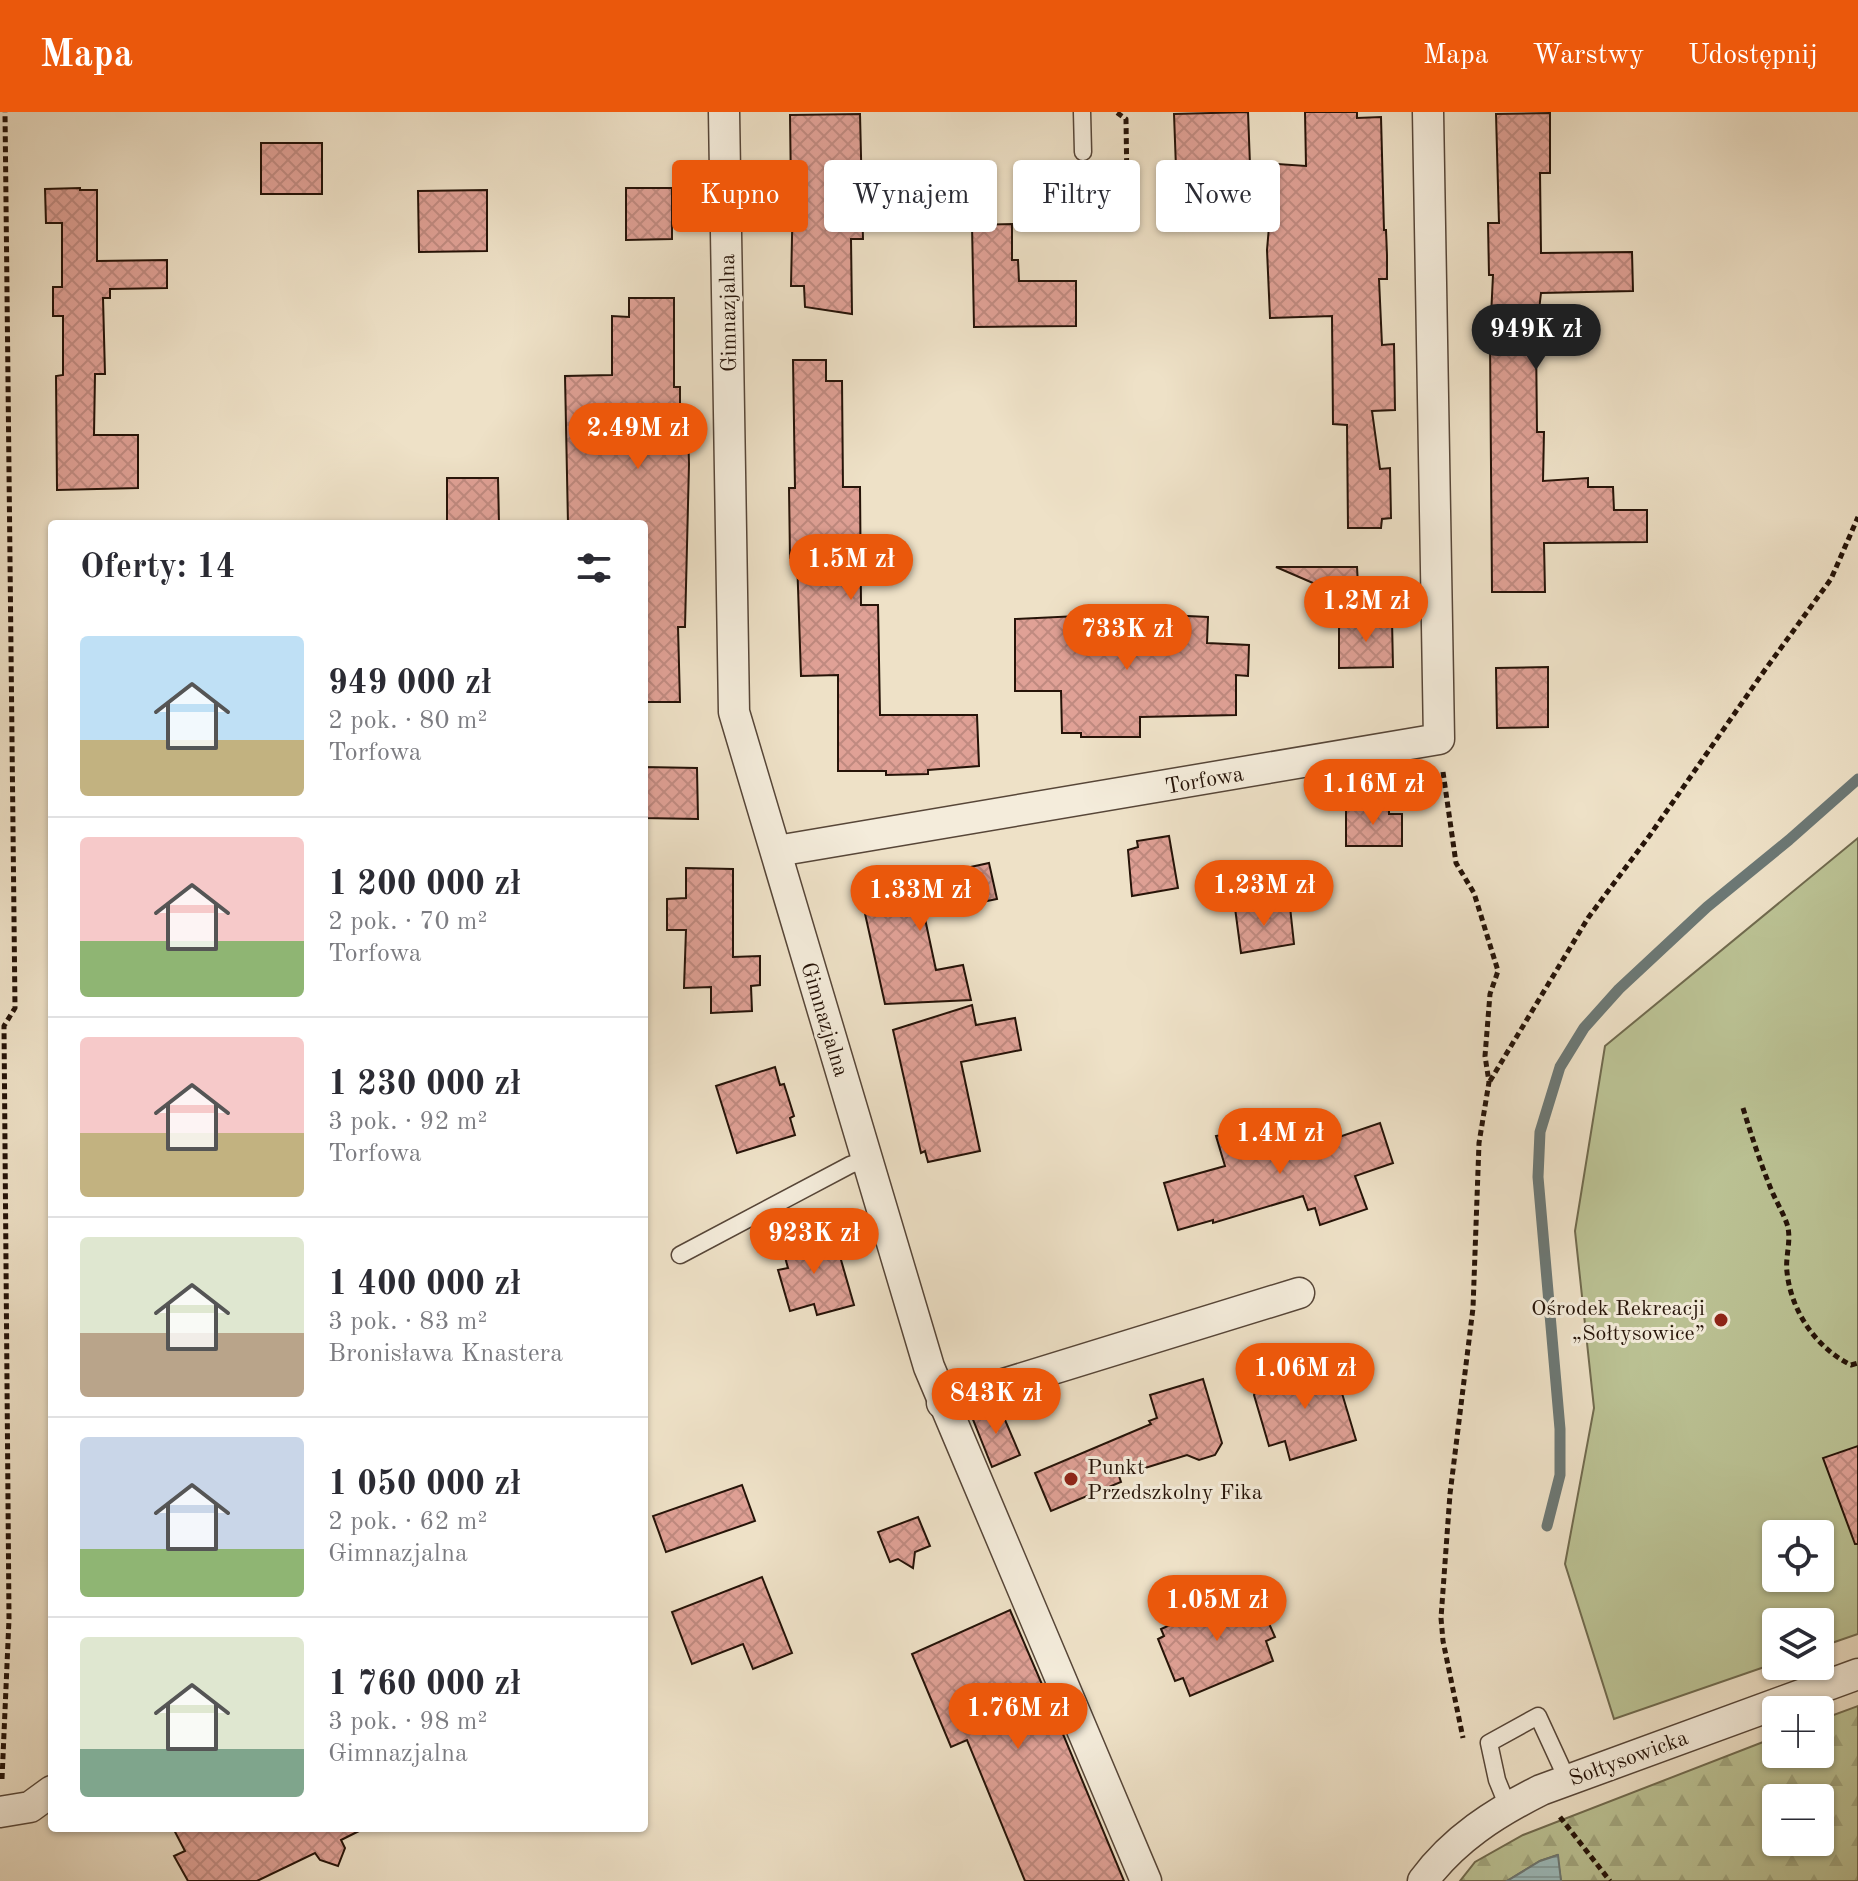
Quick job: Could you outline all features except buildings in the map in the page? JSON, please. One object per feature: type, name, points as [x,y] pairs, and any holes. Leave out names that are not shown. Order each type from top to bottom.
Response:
[{"type":"street","name":"Gimnazjalna","points":[[724,112],[734,712],[942,1403],[1146,1881]]},
{"type":"street","points":[[1428,112],[1439,739]]},
{"type":"street","name":"Torfowa","points":[[777,851],[1439,739]]},
{"type":"street","points":[[942,1403],[1299,1293]]},
{"type":"street","name":"Sołtysowicka","points":[[1423,1881],[1459,1840],[1508,1807],[1554,1785],[1858,1674]]},
{"type":"street","points":[[0,1812],[30,1807],[48,1794]]},
{"type":"lane","points":[[1082,112],[1083,152]]},
{"type":"lane","points":[[680,1255],[850,1165],[867,1159]]},
{"type":"lane","points":[[1508,1807],[1497,1780],[1489,1743],[1538,1716],[1554,1785]]},
{"type":"path","points":[[2,1782],[9,1619],[4,1492],[7,1142],[4,1026],[15,1008],[5,112]]},
{"type":"path","points":[[1116,112],[1126,119],[1127,160]]},
{"type":"path","points":[[1489,1082],[1588,918],[1831,579],[1858,517]]},
{"type":"path","points":[[1439,739],[1456,863],[1474,893],[1498,971],[1490,994],[1485,1056],[1489,1082],[1479,1143],[1473,1308],[1450,1494],[1441,1618],[1463,1742]]},
{"type":"path","points":[[1743,1108],[1770,1187],[1786,1221],[1790,1236],[1786,1271],[1806,1326],[1822,1347],[1836,1358],[1851,1365],[1858,1363]]},
{"type":"path","points":[[1554,1785],[1610,1881]]},
{"type":"green space","name":"Ośrodek Rekreacji „Sołtysowice”","points":[[1858,838],[1858,1634],[1834,1642],[1834,1608],[1762,1608],[1762,1668],[1614,1719],[1565,1564],[1594,1408],[1575,1231],[1605,1046]]},
{"type":"green space","points":[[1858,1706],[1858,1881],[1561,1881],[1557,1855],[1540,1861],[1507,1881],[1460,1881],[1475,1862],[1523,1835],[1762,1742],[1762,1768],[1834,1768],[1834,1715]]},
{"type":"water","points":[[1558,1855],[1561,1881],[1507,1881],[1540,1861]]},
{"type":"waterway","points":[[1547,1526],[1560,1475],[1560,1429],[1538,1177],[1540,1132],[1560,1067],[1584,1028],[1619,989],[1707,907],[1858,779]]},
{"type":"place","name":"Ośrodek Rekreacji „Sołtysowice”","points":[[1721,1320]]},
{"type":"place","name":"Punkt Przedszkolny Fika","points":[[1071,1479]]}]
